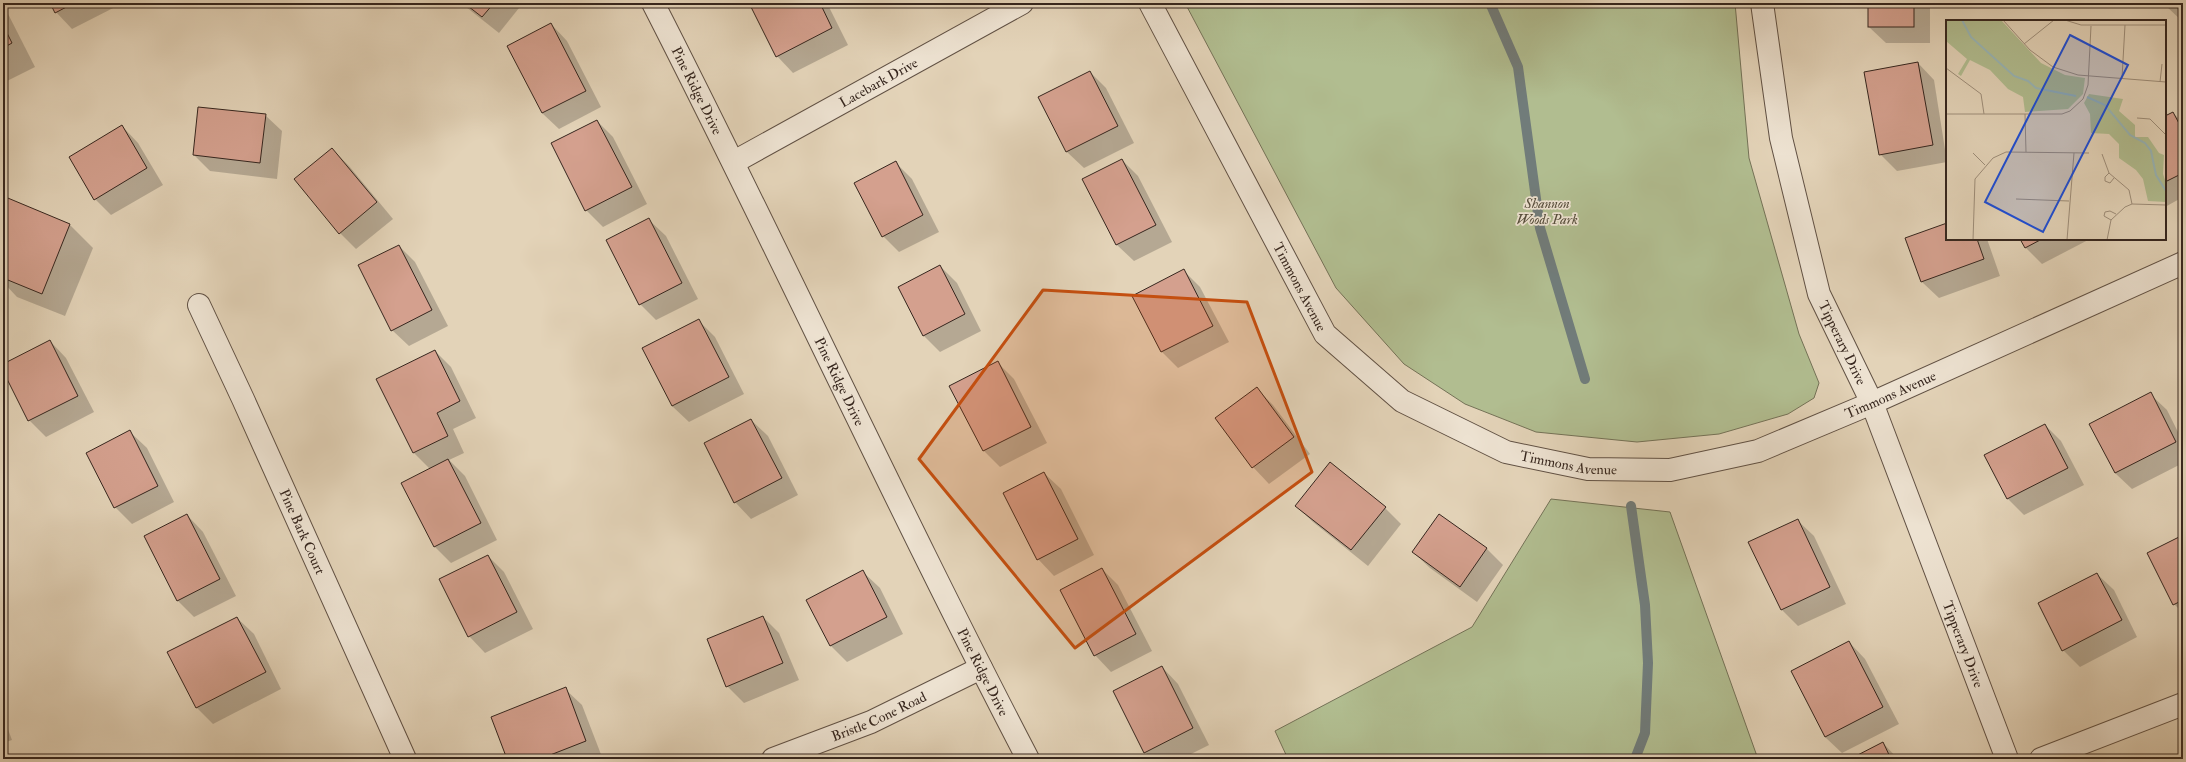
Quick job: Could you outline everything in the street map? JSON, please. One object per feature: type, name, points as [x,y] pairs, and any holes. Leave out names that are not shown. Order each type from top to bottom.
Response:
[{"type":"street","name":"Pine Ridge Drive","points":[[653,3],[734,162],[981,668],[1028,759]]},
{"type":"street","name":"Lacebark Drive","points":[[734,162],[1022,3]]},
{"type":"street","name":"Timmons Avenue","points":[[1150,3],[1325,334],[1402,401],[1506,452],[1588,470],[1662,470],[1758,451],[1872,403],[2183,263]]},
{"type":"street","name":"Tipperary Drive","points":[[1762,3],[1781,138],[1819,294],[1872,403],[2007,759]]},
{"type":"street","name":"Pine Bark Court","points":[[199,305],[243,399],[405,759]]},
{"type":"street","name":"Bristle Cone Road","points":[[774,759],[871,722],[981,668]]},
{"type":"street","points":[[2041,759],[2183,704]]},
{"type":"highlighted area","points":[[1043,290],[1247,302],[1312,472],[1075,648],[919,459]]},
{"type":"green space","name":"Shannon Woods Park","points":[[1185,3],[1735,3],[1749,158],[1799,334],[1819,383],[1814,398],[1788,414],[1719,434],[1637,442],[1536,432],[1465,404],[1404,364],[1336,288]]},
{"type":"green space","points":[[1551,499],[1670,512],[1758,759],[1288,759],[1275,731],[1472,627]]},
{"type":"building","points":[[50,3],[74,3],[55,13]]},
{"type":"building","points":[[464,3],[494,3],[482,17]]},
{"type":"building","points":[[749,3],[820,3],[832,28],[776,57]]},
{"type":"building","points":[[1868,3],[1914,3],[1914,27],[1868,27]]},
{"type":"building","points":[[2164,3],[2182,3],[2164,6]]},
{"type":"building","points":[[551,23],[586,91],[542,113],[507,46]]},
{"type":"building","points":[[3,25],[12,43],[3,48]]},
{"type":"building","points":[[1918,62],[1933,145],[1879,155],[1864,72]]},
{"type":"building","points":[[1090,71],[1118,126],[1066,152],[1038,97]]},
{"type":"building","points":[[198,107],[266,114],[260,163],[193,155]]},
{"type":"building","points":[[2173,112],[2183,131],[2183,173],[2166,182],[2166,116]]},
{"type":"building","points":[[597,120],[632,187],[585,211],[551,143]]},
{"type":"building","points":[[122,125],[147,168],[94,200],[69,157]]},
{"type":"building","points":[[332,148],[377,202],[339,234],[294,179]]},
{"type":"building","points":[[1122,159],[1156,225],[1116,245],[1082,179]]},
{"type":"building","points":[[896,161],[923,215],[882,237],[854,183]]},
{"type":"building","points":[[3,196],[70,224],[42,294],[3,278]]},
{"type":"building","points":[[649,218],[682,283],[639,305],[606,240]]},
{"type":"building","points":[[1946,223],[1946,240],[1977,240],[1984,259],[1921,282],[1905,238]]},
{"type":"building","points":[[2021,240],[2040,240],[2025,248]]},
{"type":"building","points":[[399,245],[432,310],[391,331],[358,265]]},
{"type":"building","points":[[940,265],[965,314],[923,336],[898,287]]},
{"type":"building","points":[[1184,269],[1213,326],[1161,352],[1132,296]]},
{"type":"building","points":[[699,319],[729,377],[672,406],[642,348]]},
{"type":"building","points":[[50,340],[78,396],[28,421],[3,371],[3,364]]},
{"type":"building","points":[[435,350],[460,401],[437,413],[448,436],[413,453],[376,379]]},
{"type":"building","points":[[998,361],[1031,427],[983,451],[949,386]]},
{"type":"building","points":[[1257,387],[1294,437],[1252,468],[1215,418]]},
{"type":"building","points":[[2151,392],[2176,442],[2115,473],[2089,424]]},
{"type":"building","points":[[751,419],[782,478],[734,503],[704,443]]},
{"type":"building","points":[[2045,424],[2068,468],[2007,499],[1984,455]]},
{"type":"building","points":[[130,430],[158,486],[114,508],[86,453]]},
{"type":"building","points":[[448,459],[481,523],[434,547],[401,483]]},
{"type":"building","points":[[1330,462],[1386,507],[1351,550],[1295,506]]},
{"type":"building","points":[[1044,472],[1078,539],[1037,560],[1003,493]]},
{"type":"building","points":[[187,514],[220,579],[177,601],[144,536]]},
{"type":"building","points":[[1439,514],[1487,548],[1460,587],[1412,552]]},
{"type":"building","points":[[1798,519],[1830,587],[1781,610],[1748,542]]},
{"type":"building","points":[[2183,535],[2183,600],[2173,605],[2147,553]]},
{"type":"building","points":[[488,555],[517,612],[468,637],[439,579]]},
{"type":"building","points":[[1102,568],[1136,634],[1094,656],[1060,590]]},
{"type":"building","points":[[863,570],[887,617],[830,646],[806,600]]},
{"type":"building","points":[[2097,573],[2122,620],[2062,651],[2038,603]]},
{"type":"building","points":[[763,616],[783,663],[726,687],[707,639]]},
{"type":"building","points":[[237,617],[266,672],[196,708],[167,652]]},
{"type":"building","points":[[1849,641],[1883,707],[1825,737],[1791,671]]},
{"type":"building","points":[[1162,666],[1193,728],[1144,753],[1113,691]]},
{"type":"building","points":[[566,687],[586,741],[540,759],[507,759],[491,717]]},
{"type":"building","points":[[1883,742],[1891,759],[1850,759]]},
{"type":"waterway","points":[[1490,3],[1518,67],[1540,228],[1585,379]]},
{"type":"waterway","points":[[1631,506],[1645,605],[1648,663],[1645,733],[1635,759]]}]
